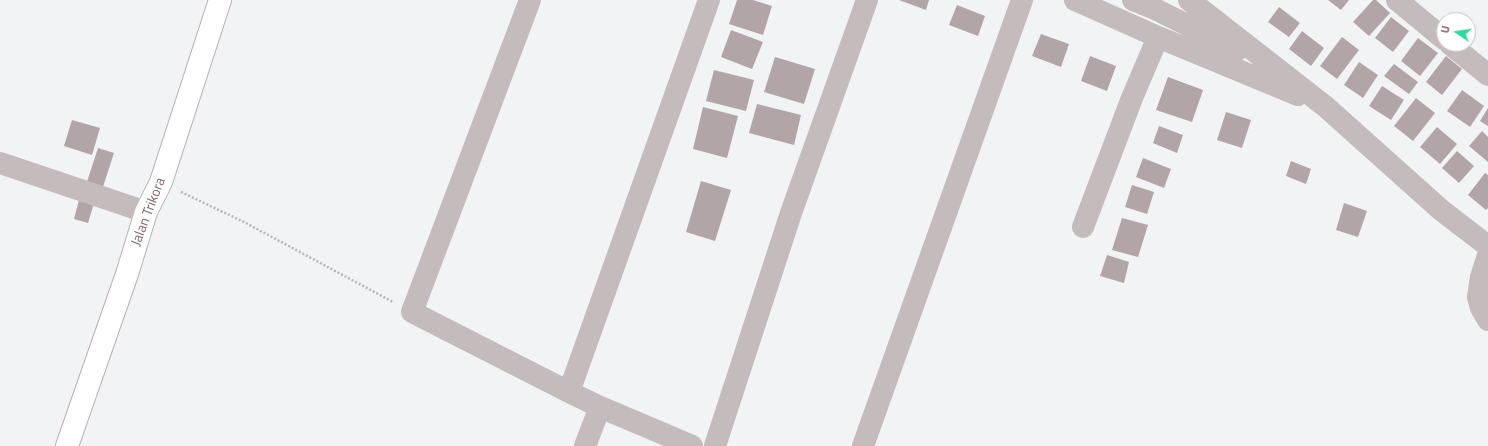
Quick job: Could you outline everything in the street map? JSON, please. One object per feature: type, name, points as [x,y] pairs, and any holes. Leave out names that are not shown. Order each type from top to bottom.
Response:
[{"type":"main road","name":"Jalan Trikora","points":[[67,446],[127,274],[146,212],[161,182],[220,0]]},
{"type":"street","points":[[530,0],[412,312],[600,407],[692,446]]},
{"type":"street","points":[[569,392],[709,0]]},
{"type":"street","points":[[715,446],[792,213],[867,0]]},
{"type":"street","points":[[863,446],[1022,0]]},
{"type":"street","points":[[1075,0],[1158,37],[1326,107]]},
{"type":"street","points":[[1133,0],[1153,8],[1277,70]]},
{"type":"street","points":[[1189,0],[1326,107],[1441,210],[1488,246]]},
{"type":"street","points":[[1397,0],[1436,32]]},
{"type":"street","points":[[1083,227],[1132,98],[1158,37]]},
{"type":"street","points":[[1460,52],[1488,75]]},
{"type":"street","points":[[0,163],[146,212]]},
{"type":"street","points":[[1488,255],[1481,277],[1478,297],[1481,308],[1488,320]]},
{"type":"street","points":[[585,446],[600,407]]},
{"type":"path","points":[[161,182],[244,222],[412,312]]},
{"type":"building","points":[[737,0],[753,0],[772,6],[763,35],[729,24]]},
{"type":"building","points":[[899,0],[929,0],[926,10]]},
{"type":"building","points":[[1328,0],[1349,0],[1341,10]]},
{"type":"building","points":[[1373,0],[1376,0],[1390,13],[1369,36],[1353,22]]},
{"type":"building","points":[[957,5],[985,16],[978,36],[949,25]]},
{"type":"building","points":[[1279,7],[1300,23],[1289,37],[1268,22]]},
{"type":"building","points":[[1391,17],[1409,31],[1393,52],[1375,38]]},
{"type":"building","points":[[731,30],[763,42],[752,69],[721,57]]},
{"type":"building","points":[[1302,31],[1324,48],[1311,66],[1289,49]]},
{"type":"building","points":[[1041,34],[1069,44],[1061,67],[1032,56]]},
{"type":"building","points":[[1342,37],[1359,50],[1337,79],[1320,66]]},
{"type":"building","points":[[1418,38],[1438,53],[1420,76],[1401,61]]},
{"type":"building","points":[[1090,56],[1116,66],[1107,91],[1081,81]]},
{"type":"building","points":[[1446,56],[1462,69],[1442,95],[1426,82]]},
{"type":"building","points":[[775,57],[815,69],[804,104],[764,92]]},
{"type":"building","points":[[1359,62],[1378,75],[1363,98],[1344,85]]},
{"type":"building","points":[[1394,64],[1418,82],[1409,94],[1384,76]]},
{"type":"building","points":[[714,70],[754,80],[746,111],[706,101]]},
{"type":"building","points":[[1168,77],[1203,90],[1192,122],[1156,110]]},
{"type":"building","points":[[1382,86],[1404,100],[1391,120],[1369,106]]},
{"type":"building","points":[[1462,90],[1484,106],[1470,127],[1447,111]]},
{"type":"building","points":[[1416,98],[1435,113],[1413,141],[1394,126]]},
{"type":"building","points":[[757,104],[801,115],[794,145],[749,133]]},
{"type":"building","points":[[703,107],[738,116],[727,158],[693,149]]},
{"type":"building","points":[[1488,108],[1488,126],[1480,121]]},
{"type":"building","points":[[1226,112],[1251,120],[1242,148],[1217,140]]},
{"type":"building","points":[[72,120],[100,128],[92,155],[64,146]]},
{"type":"building","points":[[1159,126],[1183,135],[1177,153],[1153,143]]},
{"type":"building","points":[[1437,127],[1457,144],[1440,164],[1420,147]]},
{"type":"building","points":[[1482,131],[1488,137],[1488,162],[1469,146]]},
{"type":"building","points":[[98,148],[114,153],[101,193],[85,188]]},
{"type":"building","points":[[1457,151],[1474,166],[1459,183],[1442,168]]},
{"type":"building","points":[[1143,158],[1171,169],[1164,188],[1136,177]]},
{"type":"building","points":[[1291,161],[1311,169],[1306,184],[1286,176]]},
{"type":"building","points":[[1485,173],[1488,175],[1488,208],[1486,210],[1468,195]]},
{"type":"building","points":[[701,181],[731,190],[715,241],[686,232]]},
{"type":"building","points":[[1132,185],[1154,192],[1147,214],[1125,207]]},
{"type":"building","points":[[80,196],[95,200],[88,223],[74,219]]},
{"type":"building","points":[[1344,203],[1367,211],[1358,237],[1336,230]]},
{"type":"building","points":[[1122,218],[1148,225],[1138,257],[1112,250]]},
{"type":"building","points":[[1107,255],[1129,262],[1124,283],[1100,276]]}]
